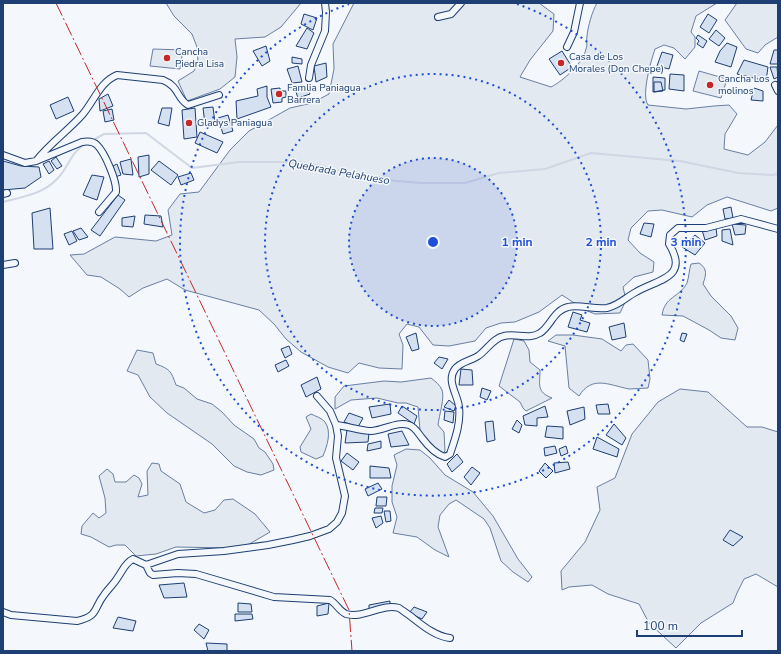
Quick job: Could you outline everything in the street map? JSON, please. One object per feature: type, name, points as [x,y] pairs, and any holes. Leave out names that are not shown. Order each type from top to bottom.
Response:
[{"type":"street","points":[[309,78],[311,65],[325,31],[325,3]]},
{"type":"street","points":[[438,17],[451,14],[461,3]]},
{"type":"street","points":[[566,47],[574,32],[580,3]]},
{"type":"street","points":[[36,161],[50,145],[81,116],[102,86],[110,78],[117,75],[163,80],[175,87],[182,100],[188,105],[219,95]]},
{"type":"street","points":[[3,156],[25,163],[36,161],[82,142],[89,141],[97,144],[115,181],[116,188],[116,192],[99,212]]},
{"type":"street","points":[[336,425],[371,431],[386,429],[396,424],[409,425],[416,430],[438,455],[445,457],[450,454],[460,421],[459,406],[452,383],[452,374],[460,364],[479,355],[492,343],[504,336],[523,337],[538,334],[544,331],[552,317],[564,308],[569,306],[600,308],[619,304],[638,290],[667,278],[674,270],[676,263],[675,254],[669,244],[670,235],[678,228],[706,228],[741,219],[778,229]]},
{"type":"street","points":[[3,265],[15,263]]},
{"type":"street","points":[[146,565],[178,554],[224,551],[268,545],[310,536],[328,529],[337,522],[342,513],[345,496],[336,458],[338,436],[336,425],[330,411],[317,396]]},
{"type":"street","points":[[3,612],[11,615],[77,622],[89,618],[95,612],[103,596],[118,578],[127,562],[133,559],[146,565],[150,573],[153,575],[178,573],[196,574],[274,597],[330,600],[334,602],[338,609],[346,614],[358,614],[390,607],[400,608],[436,634],[450,638]]},
{"type":"shaded area","points":[[166,3],[301,3],[281,27],[265,37],[235,39],[237,57],[235,77],[220,89],[187,101],[178,81],[194,71],[198,62],[197,47],[192,34],[174,16]]},
{"type":"shaded area","points":[[354,3],[539,3],[554,14],[553,31],[530,60],[520,77],[551,87],[572,71],[581,60],[587,46],[589,24],[597,3],[717,3],[696,16],[691,32],[695,37],[695,47],[685,59],[674,48],[664,45],[655,49],[647,78],[646,100],[648,105],[686,109],[729,105],[737,114],[725,134],[724,149],[748,155],[765,142],[778,125],[778,208],[771,211],[727,197],[707,205],[692,217],[662,210],[648,211],[631,228],[628,240],[640,253],[654,262],[653,272],[634,277],[623,287],[626,300],[620,313],[595,314],[585,310],[562,295],[539,312],[515,322],[501,323],[486,328],[475,341],[449,346],[433,345],[419,327],[407,324],[399,334],[403,345],[402,369],[379,368],[359,363],[348,373],[328,367],[301,352],[286,339],[274,324],[259,310],[185,290],[167,279],[143,288],[129,297],[120,289],[101,277],[87,275],[70,255],[84,254],[115,237],[156,241],[172,235],[168,210],[180,194],[199,192],[230,150],[249,131],[290,108],[312,103],[329,94],[334,69],[333,44]]},
{"type":"shaded area","points":[[737,3],[778,3],[778,37],[765,45],[758,53],[746,49],[725,20]]},
{"type":"shaded area","name":"Cancha Piedra Lisa","points":[[153,49],[183,50],[180,69],[150,66]]},
{"type":"shaded area","name":"Cancha Los molinos","points":[[699,71],[727,79],[721,98],[693,91]]},
{"type":"shaded area","points":[[699,263],[706,272],[703,284],[711,296],[731,316],[738,328],[735,340],[721,338],[683,316],[662,315],[669,300],[680,292],[687,283],[691,264]]},
{"type":"shaded area","points":[[556,335],[573,335],[602,339],[621,351],[626,345],[633,344],[648,360],[650,379],[648,388],[629,389],[601,383],[589,385],[579,396],[569,388],[565,346],[548,341]]},
{"type":"shaded area","points":[[514,339],[524,341],[529,350],[530,362],[540,370],[541,390],[547,396],[552,398],[526,411],[520,402],[499,386]]},
{"type":"shaded area","points":[[137,350],[153,353],[156,364],[169,371],[176,385],[184,388],[197,399],[212,404],[234,425],[254,439],[259,448],[265,452],[273,464],[274,470],[261,475],[247,472],[234,466],[212,444],[167,413],[150,397],[138,375],[127,371]]},
{"type":"shaded area","points":[[431,378],[440,386],[443,393],[438,425],[444,432],[445,451],[442,454],[427,444],[420,430],[418,407],[406,403],[398,403],[377,398],[351,400],[335,409],[335,397],[344,386],[384,381],[401,382]]},
{"type":"shaded area","points":[[680,389],[708,392],[747,427],[762,427],[778,432],[778,587],[756,574],[744,579],[733,603],[701,623],[676,648],[649,623],[639,604],[608,594],[592,585],[569,587],[562,590],[561,571],[585,542],[600,510],[597,487],[615,478],[632,434],[658,402]]},
{"type":"shaded area","points":[[311,414],[324,421],[328,430],[327,443],[323,456],[316,459],[301,452],[300,447],[311,429],[306,417]]},
{"type":"shaded area","points":[[406,449],[420,450],[430,458],[445,475],[473,492],[493,516],[518,559],[532,577],[528,582],[513,572],[501,561],[490,528],[484,519],[456,500],[449,504],[440,515],[438,527],[449,557],[435,550],[417,537],[393,533],[397,517],[392,502],[392,486],[397,465],[394,455]]},
{"type":"shaded area","points":[[152,463],[159,464],[161,471],[180,484],[186,502],[204,513],[215,510],[224,500],[233,499],[255,514],[270,532],[246,546],[233,548],[176,547],[156,554],[136,556],[125,545],[109,547],[91,537],[81,534],[82,526],[93,513],[99,518],[106,513],[105,498],[99,476],[107,469],[113,474],[115,482],[126,482],[134,475],[139,478],[142,484],[138,497],[148,495],[147,471]]},
{"type":"building","points":[[304,14],[317,18],[313,30],[301,24]]},
{"type":"building","points":[[708,14],[717,20],[709,33],[700,27]]},
{"type":"building","points":[[307,28],[314,33],[307,49],[296,46]]},
{"type":"building","points":[[716,30],[725,38],[719,46],[709,39]]},
{"type":"building","points":[[698,35],[707,41],[703,48],[697,44],[699,41],[696,38]]},
{"type":"building","points":[[727,43],[737,47],[731,67],[715,62],[720,51]]},
{"type":"building","points":[[266,46],[270,61],[262,66],[253,51]]},
{"type":"building","points":[[774,50],[778,50],[778,64],[770,64]]},
{"type":"building","name":"Casa de Los Morales (Don Chepe)","points":[[562,51],[572,67],[560,75],[549,59]]},
{"type":"building","points":[[662,52],[673,55],[669,69],[657,66]]},
{"type":"building","points":[[292,57],[302,59],[302,64],[292,63]]},
{"type":"building","points":[[744,60],[768,67],[766,81],[737,74]]},
{"type":"building","points":[[326,63],[327,77],[316,82],[314,66]]},
{"type":"building","points":[[298,66],[302,82],[292,83],[287,69]]},
{"type":"building","points":[[770,67],[777,67],[778,77],[774,79]]},
{"type":"building","points":[[670,74],[684,75],[684,91],[669,89]]},
{"type":"building","points":[[653,77],[665,78],[665,90],[653,92]]},
{"type":"building","points":[[654,82],[661,82],[663,91],[654,92]]},
{"type":"building","points":[[267,86],[267,97],[271,107],[237,119],[236,101],[258,96],[257,89]]},
{"type":"building","points":[[294,86],[307,86],[310,94],[298,98]]},
{"type":"building","name":"Famlia Paniagua Barrera","points":[[280,88],[280,91],[286,91],[286,97],[282,98],[282,102],[273,103],[271,89]]},
{"type":"building","points":[[754,88],[763,91],[763,101],[751,100]]},
{"type":"building","points":[[108,94],[113,106],[100,111],[99,99]]},
{"type":"building","points":[[68,97],[74,111],[56,119],[50,105]]},
{"type":"building","points":[[213,107],[215,123],[205,124],[203,108]]},
{"type":"building","points":[[162,108],[172,108],[169,126],[158,123]]},
{"type":"building","name":"Gladys Paniagua","points":[[195,108],[197,137],[184,139],[182,110]]},
{"type":"building","points":[[112,109],[114,120],[105,122],[103,111]]},
{"type":"building","points":[[228,115],[233,131],[223,134],[218,118]]},
{"type":"building","points":[[200,132],[223,142],[217,153],[195,143]]},
{"type":"building","points":[[149,155],[149,174],[139,177],[138,157]]},
{"type":"building","points":[[56,157],[62,166],[57,169],[51,161]]},
{"type":"building","points":[[131,159],[133,175],[123,174],[120,162]]},
{"type":"building","points":[[3,161],[21,166],[39,167],[41,177],[25,188],[3,190]]},
{"type":"building","points":[[49,161],[54,170],[49,174],[43,164]]},
{"type":"building","points":[[159,161],[178,175],[171,185],[151,170]]},
{"type":"building","points":[[117,164],[121,175],[115,177],[111,167]]},
{"type":"building","points":[[191,173],[194,180],[181,185],[178,177]]},
{"type":"building","points":[[92,175],[104,177],[97,200],[83,195]]},
{"type":"building","points":[[118,195],[125,200],[100,236],[91,230]]},
{"type":"building","points":[[731,207],[733,218],[725,219],[723,209]]},
{"type":"building","points":[[50,208],[53,249],[34,249],[32,213]]},
{"type":"building","points":[[145,215],[161,216],[163,227],[144,224]]},
{"type":"building","points":[[135,216],[133,227],[122,226],[122,218]]},
{"type":"building","points":[[644,223],[654,224],[651,237],[640,234]]},
{"type":"building","points":[[732,224],[746,225],[745,234],[735,235]]},
{"type":"building","points":[[81,228],[88,237],[79,240],[73,231]]},
{"type":"building","points":[[716,228],[717,236],[705,240],[702,230]]},
{"type":"building","points":[[730,229],[733,245],[722,241],[722,230]]},
{"type":"building","points":[[72,231],[77,241],[69,245],[64,234]]},
{"type":"building","points":[[695,235],[705,243],[695,255],[682,247]]},
{"type":"building","points":[[573,312],[582,315],[580,320],[590,323],[587,332],[568,327]]},
{"type":"building","points":[[624,323],[626,337],[612,340],[609,327]]},
{"type":"building","points":[[416,333],[419,349],[412,351],[406,337]]},
{"type":"building","points":[[682,333],[687,334],[684,342],[680,340]]},
{"type":"building","points":[[289,346],[292,354],[285,358],[281,349]]},
{"type":"building","points":[[439,357],[448,359],[442,369],[434,363]]},
{"type":"building","points":[[286,360],[289,366],[278,372],[275,365]]},
{"type":"building","points":[[461,369],[472,370],[473,385],[459,385]]},
{"type":"building","points":[[317,377],[321,389],[306,397],[301,385]]},
{"type":"building","points":[[482,388],[491,391],[487,400],[480,397]]},
{"type":"building","points":[[449,400],[456,406],[454,411],[444,407]]},
{"type":"building","points":[[390,404],[391,414],[372,418],[369,407]]},
{"type":"building","points":[[608,404],[610,414],[598,414],[596,405]]},
{"type":"building","points":[[402,406],[417,416],[414,424],[398,413]]},
{"type":"building","points":[[545,406],[548,417],[537,418],[537,426],[525,425],[523,416]]},
{"type":"building","points":[[584,407],[585,419],[570,425],[567,411]]},
{"type":"building","points":[[445,411],[454,412],[453,423],[444,420]]},
{"type":"building","points":[[349,413],[363,418],[358,427],[344,422]]},
{"type":"building","points":[[517,420],[522,425],[519,433],[512,429]]},
{"type":"building","points":[[493,421],[495,440],[487,442],[485,422]]},
{"type":"building","points":[[614,424],[626,438],[622,445],[606,435]]},
{"type":"building","points":[[547,426],[563,427],[563,439],[545,437]]},
{"type":"building","points":[[347,430],[369,433],[368,442],[345,443]]},
{"type":"building","points":[[402,431],[409,445],[391,447],[388,434]]},
{"type":"building","points":[[597,437],[619,449],[617,457],[593,449]]},
{"type":"building","points":[[381,441],[381,448],[367,451],[368,444]]},
{"type":"building","points":[[555,446],[557,453],[545,456],[544,448]]},
{"type":"building","points":[[566,446],[568,453],[561,456],[559,449]]},
{"type":"building","points":[[347,453],[359,462],[353,470],[341,461]]},
{"type":"building","points":[[457,454],[463,462],[452,472],[447,464]]},
{"type":"building","points":[[568,462],[570,469],[555,473],[554,463]]},
{"type":"building","points":[[545,463],[553,471],[546,478],[539,471]]},
{"type":"building","points":[[370,466],[389,468],[391,478],[370,478]]},
{"type":"building","points":[[472,467],[480,473],[471,485],[464,477]]},
{"type":"building","points":[[378,483],[382,489],[368,496],[365,489]]},
{"type":"building","points":[[377,497],[387,497],[386,506],[376,506]]},
{"type":"building","points":[[375,508],[383,508],[382,513],[374,513]]},
{"type":"building","points":[[384,511],[390,511],[391,521],[386,522]]},
{"type":"building","points":[[381,516],[383,523],[376,528],[372,518]]},
{"type":"building","points":[[730,530],[743,537],[733,546],[723,540]]},
{"type":"building","points":[[184,583],[187,597],[164,598],[159,585]]},
{"type":"building","points":[[390,601],[390,605],[369,610],[369,605]]},
{"type":"building","points":[[238,603],[251,604],[252,612],[238,612]]},
{"type":"building","points":[[329,603],[328,614],[317,616],[317,606]]},
{"type":"building","points":[[414,607],[427,612],[422,619],[409,613]]},
{"type":"building","points":[[235,614],[252,614],[253,619],[235,621]]},
{"type":"building","points":[[118,617],[136,621],[133,631],[113,628]]},
{"type":"building","points":[[199,624],[209,630],[204,639],[194,630]]},
{"type":"building","points":[[206,643],[227,644],[227,651],[208,651]]},
{"type":"waterway","name":"Quebrada Pelahueso","points":[[93,140],[104,134],[146,133],[192,168],[239,162],[297,162],[321,166],[373,179],[421,183],[465,183],[499,173],[545,169],[591,153],[680,161],[738,173],[778,174]]},
{"type":"waterway","name":"Quebrada Pelahueso","points":[[3,202],[39,192],[51,184],[61,174],[73,155],[87,143]]},
{"type":"power","points":[[56,3],[349,610],[352,651]]},
{"type":"place","name":"Cancha Piedra Lisa","points":[[167,58]]},
{"type":"place","name":"Casa de Los Morales (Don Chepe)","points":[[561,63]]},
{"type":"place","name":"Cancha Los molinos","points":[[710,85]]},
{"type":"place","name":"Famlia Paniagua Barrera","points":[[279,94]]},
{"type":"place","name":"Gladys Paniagua","points":[[189,123]]}]
